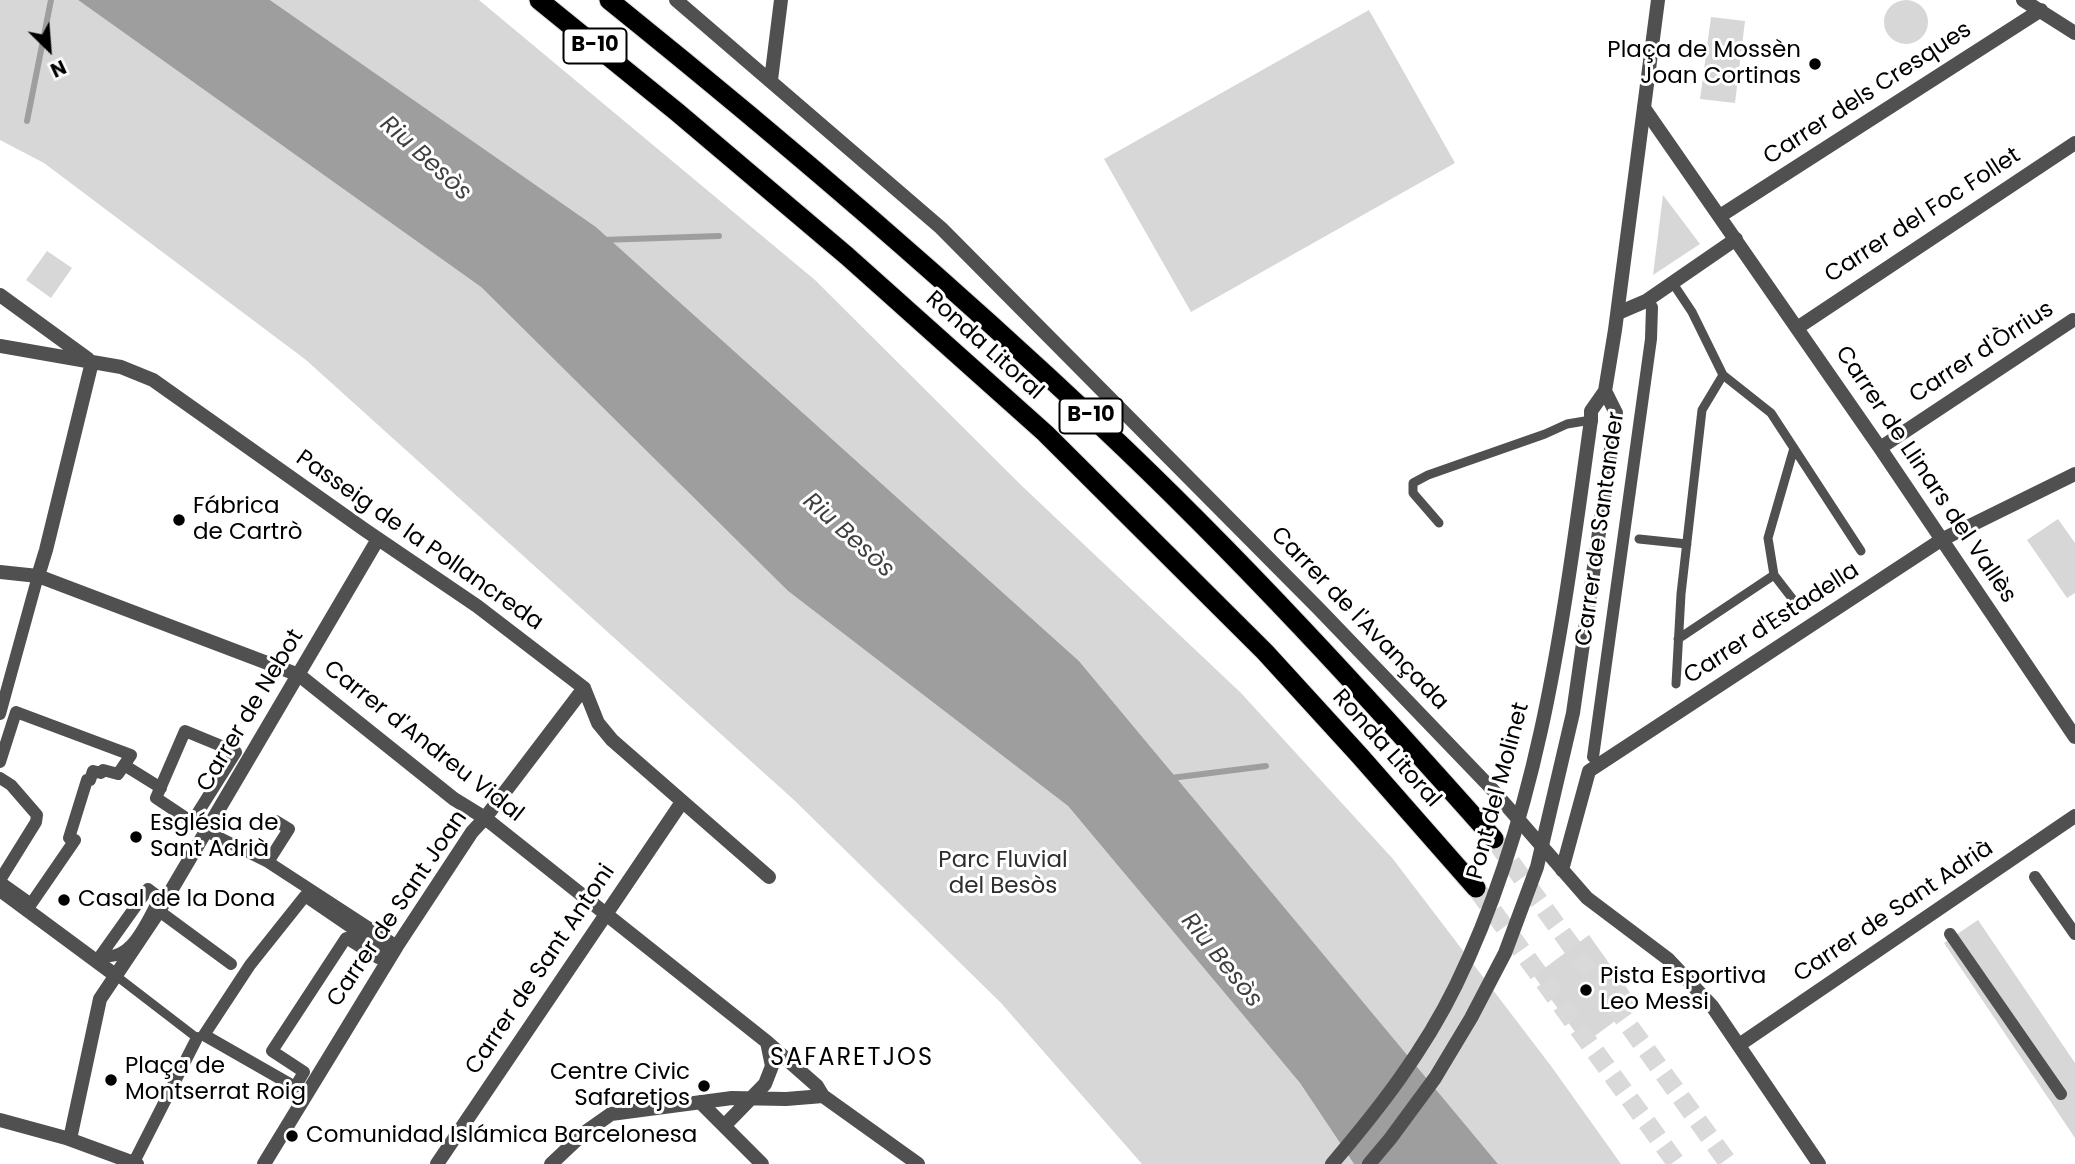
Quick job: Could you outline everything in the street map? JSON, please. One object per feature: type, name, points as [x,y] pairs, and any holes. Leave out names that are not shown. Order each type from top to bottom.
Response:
[{"type":"highway","name":"Ronda Litoral","points":[[539,0],[847,256],[1045,433],[1265,652],[1476,888]]},
{"type":"highway","name":"Ronda Litoral","points":[[609,0],[707,79],[878,225],[1102,427],[1296,621],[1494,839]]},
{"type":"street","name":"Carrer de l'Avançada","points":[[676,0],[941,228],[1357,649],[1491,788],[1587,898],[1668,959],[1712,1006],[1819,1164]]},
{"type":"street","points":[[771,80],[781,0]]},
{"type":"street","points":[[1658,0],[1618,313],[1635,307],[1736,239]]},
{"type":"street","points":[[2023,0],[2074,31]]},
{"type":"street","name":"Carrer dels Cresques","points":[[1720,216],[2041,10]]},
{"type":"street","name":"Carrer de Llinars del Vallès","points":[[1644,108],[1880,448],[2075,737]]},
{"type":"street","name":"Carrer del Foc Follet","points":[[1797,328],[2075,143]]},
{"type":"street","name":"Passeig de la Pollancreda","points":[[0,295],[92,362],[121,367],[153,380],[477,606],[584,688]]},
{"type":"street","name":"Carrer de Santander","points":[[1593,757],[1651,339],[1652,307]]},
{"type":"street","name":"Pont del Molinet","points":[[1332,1164],[1371,1118],[1417,1054],[1455,987],[1486,915],[1519,820],[1539,741],[1562,623],[1591,411],[1605,391],[1618,313]]},
{"type":"street","name":"Carrer d'Òrrius","points":[[1880,448],[2073,320]]},
{"type":"street","points":[[0,346],[92,362],[0,713]]},
{"type":"street","name":"Pont del Molinet","points":[[1370,1164],[1435,1078],[1471,1018],[1505,953],[1537,867],[1573,713],[1616,413],[1605,391]]},
{"type":"street","name":"Carrer d'Estadella","points":[[1562,870],[1589,771],[1941,540],[2075,474]]},
{"type":"street","name":"Carrer de Nebot","points":[[70,1139],[100,999],[299,675],[378,539]]},
{"type":"street","name":"Carrer d'Andreu Vidal","points":[[0,572],[38,576],[299,675],[454,799],[485,818],[767,1042],[817,1086],[823,1096],[918,1164]]},
{"type":"street","points":[[584,688],[598,723],[612,740],[769,877]]},
{"type":"street","name":"Carrer de Sant Joan","points":[[264,1164],[390,948],[472,832],[584,688]]},
{"type":"street","points":[[0,762],[16,712],[131,755],[118,774],[103,770],[101,773],[93,771],[90,780],[87,780],[69,838],[75,840],[31,904],[0,881],[36,822],[37,814],[11,785],[0,778]]},
{"type":"street","points":[[185,731],[236,752],[192,822],[156,798],[161,788],[185,731]]},
{"type":"street","points":[[124,765],[161,788]]},
{"type":"street","name":"Carrer de Sant Antoni","points":[[440,1159],[682,802]]},
{"type":"street","name":"Carrer de Sant Adrià","points":[[1739,1045],[2075,816]]},
{"type":"street","points":[[268,862],[289,830],[276,821]]},
{"type":"street","points":[[210,833],[268,862],[390,948]]},
{"type":"street","points":[[2035,877],[2075,934]]},
{"type":"street","points":[[160,904],[130,949],[119,956],[101,955],[148,889],[160,904],[231,964]]},
{"type":"street","points":[[0,890],[116,975]]},
{"type":"street","points":[[305,895],[390,948],[379,958],[346,938],[272,1051],[304,1072],[295,1087],[204,1035],[250,965],[305,895]]},
{"type":"street","points":[[1950,934],[2061,1094]]},
{"type":"street","points":[[0,1120],[70,1139],[109,1159],[136,1163],[197,1038]]},
{"type":"street","points":[[724,1126],[765,1084],[772,1066],[767,1042]]},
{"type":"street","points":[[551,1164],[584,1133],[611,1114],[732,1098],[823,1096]]},
{"type":"street","points":[[700,1102],[762,1164]]},
{"type":"lane","points":[[1672,282],[1692,312],[1724,375],[1771,413],[1861,551]]},
{"type":"lane","points":[[1676,684],[1687,544],[1702,410],[1724,375]]},
{"type":"lane","points":[[1439,523],[1413,493],[1413,483],[1567,424],[1591,420]]},
{"type":"lane","points":[[1794,448],[1768,538],[1774,575],[1798,606]]},
{"type":"lane","points":[[1639,539],[1687,544]]},
{"type":"lane","points":[[1678,639],[1774,575]]},
{"type":"lane","points":[[116,975],[197,1038]]},
{"type":"green space","name":"Parc Fluvial del Besòs","points":[[0,0],[78,0],[481,287],[788,591],[1068,806],[1300,1083],[1354,1164],[1142,1164],[1001,1003],[794,800],[306,360],[44,163],[0,140]]},
{"type":"green space","points":[[270,0],[479,0],[815,280],[1022,486],[1241,693],[1393,859],[1551,1066],[1621,1164],[1498,1164],[1079,661],[596,227]]},
{"type":"green space","points":[[1906,0],[1922,6],[1928,22],[1922,38],[1906,44],[1890,38],[1884,22],[1890,6]]},
{"type":"green space","points":[[1369,10],[1455,163],[1191,312],[1104,159]]},
{"type":"green space","points":[[1711,17],[1745,21],[1735,103],[1700,99]]},
{"type":"green space","points":[[1663,195],[1700,244],[1653,275]]},
{"type":"green space","points":[[47,251],[72,268],[51,298],[26,280]]},
{"type":"green space","points":[[2058,519],[2075,543],[2075,593],[2067,598],[2027,540]]},
{"type":"green space","points":[[1978,920],[2075,1063],[2075,1138],[1944,943]]},
{"type":"green space","name":"Pista Esportiva Leo Messi","points":[[1589,935],[1638,1004],[1584,1044],[1534,976]]},
{"type":"water","name":"Riu Besòs","points":[[78,0],[270,0],[596,227],[1079,661],[1498,1164],[1354,1164],[1300,1083],[1068,806],[788,591],[481,287]]},
{"type":"waterway","points":[[27,121],[51,0]]},
{"type":"waterway","points":[[602,240],[719,236]]},
{"type":"waterway","points":[[1171,778],[1266,766]]},
{"type":"tunnel","points":[[1494,839],[1729,1164]]},
{"type":"tunnel","points":[[1476,888],[1677,1164]]},
{"type":"place","name":"Plaça de Mossèn Joan Cortinas","points":[[1815,64]]},
{"type":"place","name":"Fábrica de Cartrò","points":[[179,520]]},
{"type":"place","name":"Església de Sant Adrià","points":[[136,837]]},
{"type":"place","name":"Casal de la Dona","points":[[64,900]]},
{"type":"place","name":"Pista Esportiva Leo Messi","points":[[1586,990]]},
{"type":"place","name":"Plaça de Montserrat Roig","points":[[111,1080]]},
{"type":"place","name":"Centre Civic Safaretjos","points":[[704,1086]]},
{"type":"place","name":"Comunidad Islámica Barcelonesa","points":[[292,1136]]},
{"type":"district","name":"SAFARETJOS","points":[[852,1059]]}]
